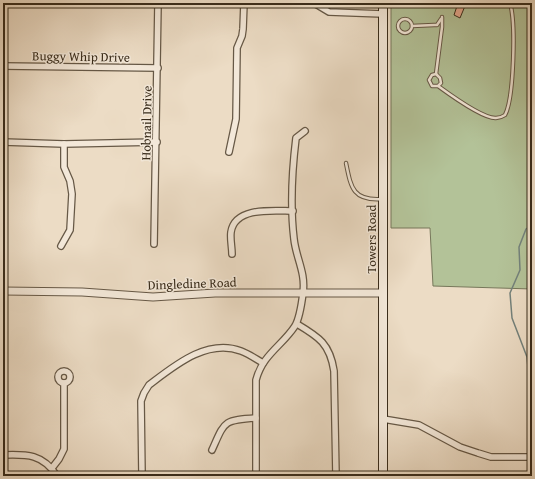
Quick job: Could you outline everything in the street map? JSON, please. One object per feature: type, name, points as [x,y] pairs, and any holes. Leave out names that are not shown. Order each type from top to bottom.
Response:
[{"type":"main road","name":"Towers Road","points":[[383,3],[383,476]]},
{"type":"street","name":"Hobnail Drive","points":[[154,244],[157,142],[158,3]]},
{"type":"street","points":[[229,152],[236,119],[237,48],[242,36],[244,3]]},
{"type":"street","points":[[314,3],[329,12],[383,14]]},
{"type":"street","name":"Buggy Whip Drive","points":[[3,66],[158,68]]},
{"type":"street","points":[[256,476],[256,380],[263,363],[296,324],[303,292],[304,278],[294,239],[292,167],[296,138],[305,131]]},
{"type":"street","points":[[3,142],[64,144],[157,142]]},
{"type":"street","points":[[61,246],[70,230],[72,194],[70,182],[64,167],[64,144]]},
{"type":"street","points":[[232,254],[231,232],[236,222],[242,217],[254,212],[293,211]]},
{"type":"street","name":"Dingledine Road","points":[[3,292],[82,292],[153,297],[215,293],[382,293]]},
{"type":"street","points":[[296,324],[316,336],[329,352],[333,362],[336,476]]},
{"type":"street","points":[[142,476],[141,401],[148,385],[194,354],[208,350],[225,348],[241,351],[263,363]]},
{"type":"street","points":[[52,468],[64,449],[64,383]]},
{"type":"street","points":[[212,450],[222,427],[229,422],[238,419],[256,418]]},
{"type":"street","points":[[383,419],[419,425],[460,447],[478,454],[491,456],[532,457]]},
{"type":"street","points":[[3,455],[24,454],[37,458],[52,468],[57,476]]},
{"type":"lane","points":[[436,74],[430,77],[429,82],[433,87],[438,86],[487,117],[495,119],[505,115],[510,89],[514,40],[514,21],[510,3]]},
{"type":"lane","points":[[412,26],[437,25],[442,17],[436,74]]},
{"type":"lane","points":[[406,19],[412,26],[411,30],[405,33],[401,32],[398,26],[402,20],[406,19]]},
{"type":"lane","points":[[436,74],[441,79],[438,86]]},
{"type":"lane","points":[[346,163],[351,185],[356,192],[364,198],[383,199]]},
{"type":"green space","points":[[391,3],[532,3],[532,289],[433,286],[430,228],[391,228]]},
{"type":"building","points":[[458,3],[465,6],[460,18],[454,15]]},
{"type":"waterway","points":[[532,225],[526,229],[519,247],[520,270],[510,293],[512,318],[527,357],[529,378],[532,385]]}]
